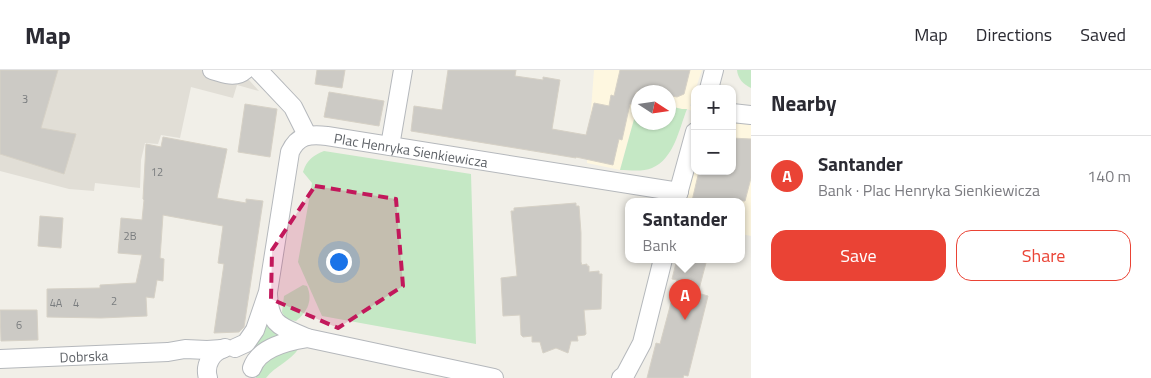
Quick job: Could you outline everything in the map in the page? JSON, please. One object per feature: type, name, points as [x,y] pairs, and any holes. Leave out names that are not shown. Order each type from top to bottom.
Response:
[{"type":"street","points":[[212,70],[234,75],[246,70]]},
{"type":"street","points":[[208,376],[207,366],[210,358],[215,353],[246,343],[255,330],[268,292],[290,152],[299,138],[307,135],[293,107],[258,70]]},
{"type":"street","points":[[390,146],[403,70]]},
{"type":"street","points":[[710,85],[714,70]]},
{"type":"street","points":[[736,113],[751,115]]},
{"type":"street","name":"Plac Henryka Sienkiewicza","points":[[307,135],[327,136],[390,146],[677,197],[691,146]]},
{"type":"street","points":[[621,378],[625,376],[642,343],[661,263]]},
{"type":"street","points":[[268,292],[269,309],[276,323],[307,338],[494,378]]},
{"type":"street","points":[[251,373],[256,359],[271,348],[292,340],[307,338]]},
{"type":"street","points":[[228,348],[246,355],[250,361],[251,373]]},
{"type":"street","name":"Dobrska","points":[[0,359],[228,348]]},
{"type":"street","name":"Dobrska","points":[[168,352],[198,364],[208,376]]},
{"type":"highlighted area","points":[[315,186],[396,199],[403,286],[338,328],[271,299],[272,250]]},
{"type":"shaded area","points":[[0,70],[240,70],[259,91],[237,85],[233,98],[191,87],[180,138],[161,135],[158,144],[145,143],[141,160],[140,188],[95,183],[94,191],[69,189],[0,171]]},
{"type":"shaded area","points":[[594,70],[702,70],[697,85],[691,85],[691,110],[676,108],[676,85],[631,85],[631,130],[620,170],[587,163]]},
{"type":"shaded area","points":[[736,113],[751,115],[751,236],[745,235],[745,198],[683,198],[691,166],[691,175],[736,175]]},
{"type":"green space","points":[[737,70],[751,70],[751,88],[741,81]]},
{"type":"green space","points":[[676,108],[687,109],[675,143],[666,158],[652,168],[645,170],[620,170],[631,130],[676,130]]},
{"type":"green space","points":[[324,151],[471,174],[476,344],[322,316],[298,262],[312,183],[303,172],[310,159]]},
{"type":"green space","points":[[303,285],[307,286],[310,296],[304,313],[296,321],[286,319],[282,312],[284,296]]},
{"type":"green space","points":[[266,324],[279,336],[254,352],[251,351],[262,336]]},
{"type":"green space","points":[[299,348],[296,353],[266,378],[256,378],[262,365],[267,360],[278,354]]},
{"type":"building","points":[[0,70],[58,70],[41,128],[76,134],[64,174],[0,154]]},
{"type":"building","points":[[317,70],[345,70],[342,88],[315,84]]},
{"type":"building","points":[[448,70],[516,70],[515,76],[543,80],[543,77],[560,80],[552,129],[586,135],[594,103],[609,106],[611,95],[614,96],[620,70],[690,70],[684,94],[677,97],[676,85],[631,85],[631,104],[622,140],[619,139],[613,165],[576,157],[411,131],[414,106],[442,110]]},
{"type":"building","points":[[329,92],[384,101],[379,126],[324,117]]},
{"type":"building","points":[[245,104],[277,109],[270,157],[238,152]]},
{"type":"building","points":[[163,137],[227,149],[217,198],[246,203],[246,199],[263,201],[244,327],[239,332],[214,333],[224,264],[218,263],[223,226],[163,215],[160,258],[164,259],[163,281],[157,280],[154,298],[146,297],[147,316],[101,318],[47,317],[47,289],[100,288],[100,285],[136,283],[142,255],[118,253],[121,218],[142,220],[146,144],[161,147]]},
{"type":"building","points":[[736,138],[751,139],[751,178],[745,201],[745,198],[693,198],[698,175],[736,175]]},
{"type":"building","points":[[576,203],[576,206],[579,206],[582,265],[587,264],[589,266],[589,272],[599,271],[599,274],[602,274],[601,309],[584,310],[586,334],[577,336],[578,341],[571,341],[568,353],[556,348],[543,353],[540,342],[532,342],[532,336],[523,337],[521,335],[520,315],[503,316],[501,278],[517,276],[511,211],[514,211],[514,208]]},
{"type":"building","points":[[40,216],[63,218],[61,248],[38,246]]},
{"type":"building","points":[[676,263],[706,263],[698,293],[708,296],[688,376],[684,375],[683,378],[647,378],[656,343],[660,344],[677,280],[672,279]]},
{"type":"building","points":[[0,310],[37,310],[38,340],[1,341]]},
{"type":"place","name":"Santander","points":[[685,320]]}]
